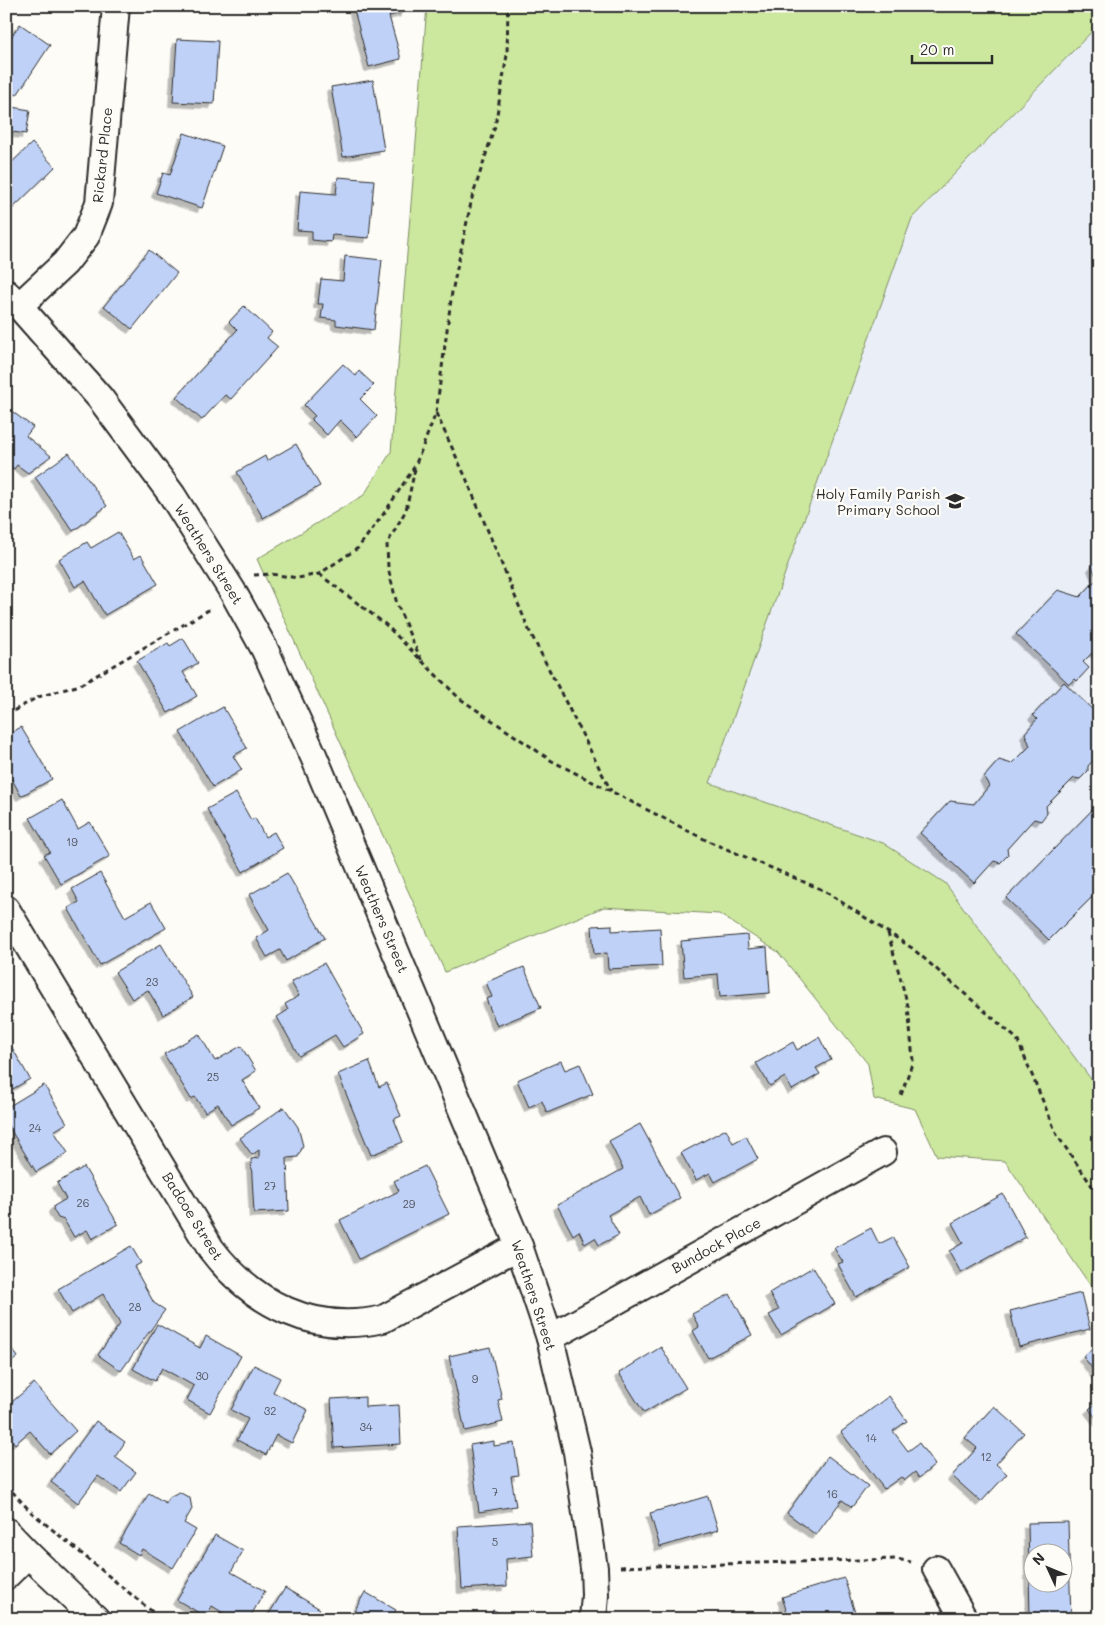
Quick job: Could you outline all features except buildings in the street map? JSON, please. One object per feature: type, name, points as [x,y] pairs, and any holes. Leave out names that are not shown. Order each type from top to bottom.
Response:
[{"type":"street","name":"Rickard Place","points":[[13,300],[65,263],[86,236],[99,203],[116,6]]},
{"type":"street","name":"Weathers Street","points":[[13,300],[100,398],[172,495],[233,592],[265,650],[314,757],[519,1246],[550,1338],[577,1452],[594,1568],[595,1595],[593,1619]]},
{"type":"street","name":"Badcoe Street","points":[[6,909],[211,1249],[238,1280],[272,1304],[309,1320],[347,1324],[366,1323],[383,1319],[519,1246]]},
{"type":"street","name":"Bundock Place","points":[[550,1338],[883,1152]]},
{"type":"street","points":[[6,1531],[96,1619]]},
{"type":"street","points":[[6,1576],[28,1554]]},
{"type":"street","points":[[936,1569],[964,1619]]},
{"type":"path","points":[[424,664],[397,604],[388,568],[387,544],[406,510],[415,466],[436,413],[452,292],[472,198],[495,126],[507,55],[508,6]]},
{"type":"path","points":[[436,413],[466,478],[529,630],[611,791]]},
{"type":"path","points":[[6,715],[38,697],[80,685],[224,602],[233,592],[255,575],[271,574],[298,578],[319,574],[358,548],[385,512],[415,466]]},
{"type":"path","points":[[319,574],[385,624],[459,698],[552,761],[708,841],[823,890],[912,948],[1017,1039],[1057,1134],[1099,1196]]},
{"type":"path","points":[[888,933],[908,1006],[913,1061],[900,1098]]},
{"type":"path","points":[[6,1485],[31,1512],[161,1619]]},
{"type":"path","points":[[594,1568],[896,1559],[936,1569]]},
{"type":"shaded area","name":"Holy Family Parish Primary School","points":[[1099,24],[1099,1090],[945,883],[709,783],[912,218]]},
{"type":"green space","points":[[427,6],[1099,6],[1099,24],[912,218],[710,783],[883,843],[945,883],[1099,1090],[1099,1298],[1005,1161],[937,1156],[915,1109],[874,1099],[868,1064],[778,952],[719,914],[604,907],[445,972],[257,559],[364,495],[391,452]]},
{"type":"place","name":"Holy Family Parish Primary School","points":[[955,501]]}]
